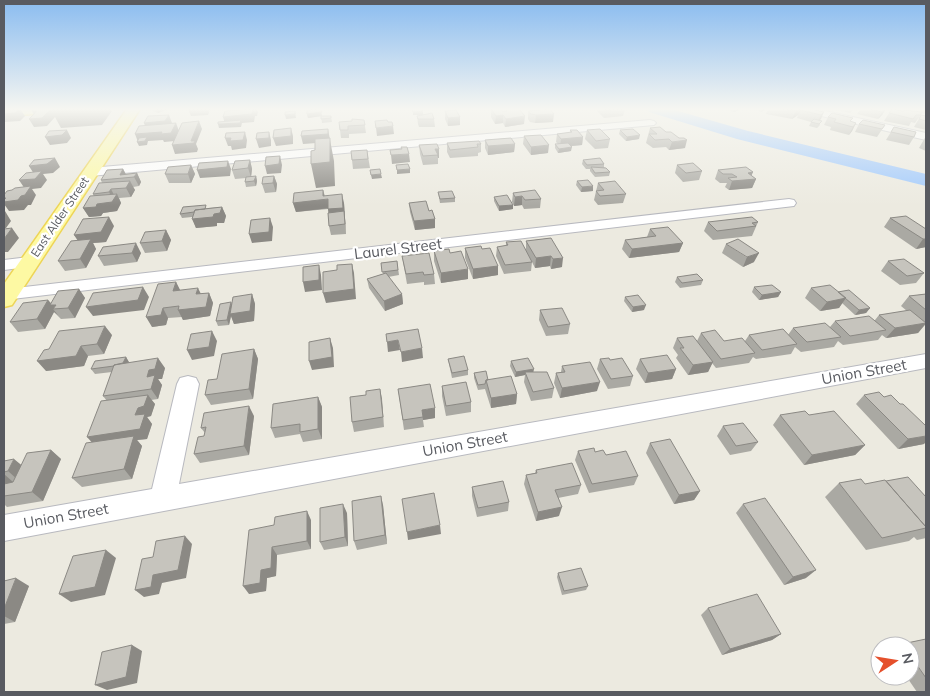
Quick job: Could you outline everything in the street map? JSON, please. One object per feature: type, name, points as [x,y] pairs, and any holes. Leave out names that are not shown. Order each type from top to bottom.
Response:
[{"type":"main road","name":"East Alder Street","points":[[6,298],[111,141]]},
{"type":"street","points":[[90,172],[446,141]]},
{"type":"street","name":"Laurel Street","points":[[6,298],[789,203]]},
{"type":"street","points":[[4,265],[30,262]]},
{"type":"street","name":"Union Street","points":[[4,528],[926,361]]},
{"type":"street","points":[[164,499],[188,384]]},
{"type":"building","points":[[174,141],[195,141],[194,143],[172,145]]},
{"type":"building","points":[[315,141],[330,141],[330,162],[311,164],[311,151],[315,150]]},
{"type":"building","points":[[479,141],[481,144],[477,144],[478,147],[450,150],[447,143]]},
{"type":"building","points":[[486,141],[513,141],[515,144],[488,146]]},
{"type":"building","points":[[527,141],[546,141],[549,145],[531,147]]},
{"type":"building","points":[[568,143],[572,147],[559,149],[555,144]]},
{"type":"building","points":[[437,144],[439,149],[435,149],[438,155],[423,156],[419,145]]},
{"type":"building","points":[[401,147],[407,147],[409,154],[391,155],[390,150],[402,149]]},
{"type":"building","points":[[367,150],[368,159],[352,160],[351,151]]},
{"type":"building","points":[[280,156],[279,164],[265,166],[266,157]]},
{"type":"building","points":[[55,158],[47,164],[29,166],[34,160]]},
{"type":"building","points":[[600,158],[604,164],[587,165],[583,160]]},
{"type":"building","points":[[250,160],[248,168],[232,170],[235,161]]},
{"type":"building","points":[[228,161],[227,167],[197,170],[199,163]]},
{"type":"building","points":[[693,163],[702,171],[686,173],[677,165]]},
{"type":"building","points":[[408,164],[410,169],[397,170],[396,165]]},
{"type":"building","points":[[191,165],[188,174],[165,174],[168,167]]},
{"type":"building","points":[[591,167],[606,168],[610,172],[595,173]]},
{"type":"building","points":[[746,167],[753,172],[748,173],[756,179],[732,181],[728,178],[737,177],[732,174],[723,174],[718,170]]},
{"type":"building","points":[[123,169],[120,175],[137,173],[134,177],[101,180],[107,170]]},
{"type":"building","points":[[380,169],[381,174],[371,175],[370,170]]},
{"type":"building","points":[[42,171],[35,179],[19,180],[26,173]]},
{"type":"building","points":[[256,176],[254,181],[245,182],[246,177]]},
{"type":"building","points":[[274,176],[273,183],[262,184],[263,177]]},
{"type":"building","points":[[588,180],[593,186],[582,187],[577,181]]},
{"type":"building","points":[[130,181],[126,188],[111,189],[109,192],[93,194],[99,183]]},
{"type":"building","points":[[615,181],[626,194],[600,196],[596,191],[604,190],[598,183]]},
{"type":"building","points":[[31,186],[25,195],[21,196],[18,200],[4,202],[6,198],[4,198],[4,195],[7,191]]},
{"type":"building","points":[[323,190],[323,196],[342,194],[343,208],[328,209],[328,199],[293,203],[294,193]]},
{"type":"building","points":[[535,190],[541,199],[525,200],[522,196],[515,197],[513,193]]},
{"type":"building","points":[[452,191],[455,198],[440,199],[438,192]]},
{"type":"building","points":[[117,194],[112,202],[97,204],[96,207],[83,208],[90,196]]},
{"type":"building","points":[[507,195],[513,205],[499,206],[494,197]]},
{"type":"building","points":[[426,201],[429,211],[432,210],[435,219],[414,221],[409,203]]},
{"type":"building","points":[[206,205],[205,209],[180,214],[183,207]]},
{"type":"building","points":[[222,207],[220,213],[214,214],[213,217],[192,219],[195,210]]},
{"type":"building","points":[[344,211],[345,224],[329,226],[328,213]]},
{"type":"building","points":[[906,216],[926,229],[926,239],[923,239],[890,218]]},
{"type":"building","points":[[109,217],[101,232],[74,235],[83,219]]},
{"type":"building","points":[[752,217],[758,222],[752,223],[756,226],[717,231],[708,222]]},
{"type":"building","points":[[270,218],[269,232],[249,234],[251,220]]},
{"type":"building","points":[[668,227],[683,243],[632,249],[625,240],[656,236],[650,229]]},
{"type":"building","points":[[12,228],[4,239],[4,229]]},
{"type":"building","points":[[166,230],[162,241],[140,243],[145,232]]},
{"type":"building","points":[[551,238],[563,258],[553,259],[551,256],[536,258],[526,241]]},
{"type":"building","points":[[91,239],[80,259],[58,261],[71,241]]},
{"type":"building","points":[[738,239],[759,253],[747,257],[726,244]]},
{"type":"building","points":[[521,241],[532,262],[505,265],[497,247],[508,245],[506,242]]},
{"type":"building","points":[[136,243],[132,253],[98,256],[103,247]]},
{"type":"building","points":[[481,246],[482,249],[490,248],[498,266],[473,269],[465,248]]},
{"type":"building","points":[[449,249],[450,253],[461,251],[468,269],[441,273],[434,251]]},
{"type":"building","points":[[429,253],[434,274],[424,275],[423,272],[406,274],[402,256]]},
{"type":"building","points":[[904,259],[924,273],[907,276],[888,261]]},
{"type":"building","points":[[397,261],[398,270],[382,272],[381,263]]},
{"type":"building","points":[[352,264],[354,289],[323,293],[323,272],[337,270],[337,265]]},
{"type":"building","points":[[319,265],[319,280],[303,282],[303,267]]},
{"type":"building","points":[[386,273],[402,294],[384,301],[367,279]]},
{"type":"building","points":[[697,274],[703,280],[682,283],[677,277]]},
{"type":"building","points":[[176,282],[173,291],[198,288],[196,294],[209,293],[206,307],[178,310],[179,306],[163,308],[161,315],[146,317],[158,284]]},
{"type":"building","points":[[772,285],[781,292],[762,295],[754,287]]},
{"type":"building","points":[[830,285],[846,298],[827,302],[811,288]]},
{"type":"building","points":[[143,287],[138,300],[86,307],[93,293]]},
{"type":"building","points":[[79,289],[68,308],[53,309],[56,305],[50,305],[58,291]]},
{"type":"building","points":[[849,290],[870,308],[859,310],[838,292]]},
{"type":"building","points":[[252,294],[250,311],[230,314],[233,297]]},
{"type":"building","points":[[926,294],[926,310],[909,296]]},
{"type":"building","points":[[638,295],[646,305],[633,307],[625,297]]},
{"type":"building","points":[[48,300],[37,319],[10,322],[23,303]]},
{"type":"building","points":[[231,302],[227,320],[216,321],[220,304]]},
{"type":"building","points":[[562,308],[570,324],[548,327],[540,310]]},
{"type":"building","points":[[910,310],[926,323],[895,328],[879,315]]},
{"type":"building","points":[[869,316],[886,330],[850,336],[835,321]]},
{"type":"building","points":[[825,323],[841,337],[807,342],[793,328]]},
{"type":"building","points":[[105,326],[97,344],[81,346],[76,356],[37,361],[44,350],[49,349],[59,331]]},
{"type":"building","points":[[418,329],[422,348],[401,352],[398,340],[387,342],[386,334]]},
{"type":"building","points":[[783,329],[797,344],[762,350],[749,335]]},
{"type":"building","points":[[715,330],[724,341],[742,338],[755,353],[721,359],[701,333]]},
{"type":"building","points":[[212,331],[209,347],[187,350],[191,334]]},
{"type":"building","points":[[693,336],[713,362],[693,365],[680,348],[684,348],[677,338]]},
{"type":"building","points":[[330,338],[332,357],[309,361],[309,342]]},
{"type":"building","points":[[254,349],[249,389],[205,395],[208,380],[217,379],[222,354]]},
{"type":"building","points":[[667,355],[676,369],[648,373],[640,359]]},
{"type":"building","points":[[464,356],[468,370],[452,373],[448,359]]},
{"type":"building","points":[[126,357],[123,363],[91,369],[95,361]]},
{"type":"building","points":[[158,358],[155,369],[149,370],[147,377],[155,375],[151,389],[103,396],[114,365]]},
{"type":"building","points":[[528,358],[534,369],[516,372],[511,361]]},
{"type":"building","points":[[609,358],[610,360],[622,358],[633,376],[611,379],[600,359]]},
{"type":"building","points":[[590,362],[600,382],[562,388],[556,373],[565,372],[562,366]]},
{"type":"building","points":[[486,371],[488,380],[486,380],[485,384],[478,385],[474,373]]},
{"type":"building","points":[[525,372],[547,372],[554,388],[533,392]]},
{"type":"building","points":[[511,376],[517,394],[491,398],[486,380]]},
{"type":"building","points":[[466,382],[471,402],[446,406],[442,386]]},
{"type":"building","points":[[430,384],[435,408],[422,410],[423,417],[403,420],[398,389]]},
{"type":"building","points":[[380,389],[383,417],[352,422],[350,397],[366,395],[366,391]]},
{"type":"building","points":[[879,392],[884,397],[891,395],[900,404],[903,404],[926,426],[926,436],[908,439],[864,395]]},
{"type":"building","points":[[148,395],[144,406],[138,408],[135,415],[145,414],[140,429],[87,437],[101,401]]},
{"type":"building","points":[[318,397],[318,429],[300,432],[300,424],[271,428],[273,404]]},
{"type":"building","points":[[249,406],[244,446],[194,454],[198,437],[204,436],[206,427],[201,428],[204,413]]},
{"type":"building","points":[[805,411],[809,415],[834,411],[865,445],[812,455],[780,415]]},
{"type":"building","points":[[743,423],[758,442],[736,446],[723,426]]},
{"type":"building","points":[[134,436],[124,469],[72,478],[86,443]]},
{"type":"building","points":[[670,439],[700,491],[679,495],[650,443]]},
{"type":"building","points":[[594,448],[595,452],[603,450],[606,455],[626,451],[638,476],[592,484],[578,451]]},
{"type":"building","points":[[51,450],[32,492],[4,496],[4,484],[13,482],[27,453]]},
{"type":"building","points":[[14,459],[8,471],[4,472],[4,461]]},
{"type":"building","points":[[572,463],[581,485],[555,490],[562,507],[538,512],[526,475],[537,473],[536,470]]},
{"type":"building","points":[[908,477],[926,497],[926,527],[886,481]]},
{"type":"building","points":[[861,479],[865,484],[885,480],[926,528],[882,538],[839,483]]},
{"type":"building","points":[[503,481],[509,502],[478,508],[472,487]]},
{"type":"building","points":[[434,493],[440,525],[407,532],[402,499]]},
{"type":"building","points":[[381,496],[385,535],[354,541],[352,501]]},
{"type":"building","points":[[765,498],[816,570],[793,577],[743,504]]},
{"type":"building","points":[[343,504],[345,537],[320,542],[320,508]]},
{"type":"building","points":[[307,511],[307,541],[272,547],[271,568],[261,570],[260,583],[243,586],[249,530],[274,525],[275,517]]},
{"type":"building","points":[[185,536],[178,570],[153,575],[151,587],[135,590],[142,559],[153,557],[156,541]]},
{"type":"building","points":[[106,550],[95,587],[59,594],[73,556]]},
{"type":"building","points":[[581,568],[588,586],[564,591],[558,573]]},
{"type":"building","points":[[16,578],[4,609],[4,581]]},
{"type":"building","points":[[757,594],[781,634],[730,649],[708,608]]},
{"type":"building","points":[[926,639],[926,678],[920,669],[920,640]]},
{"type":"building","points":[[132,645],[126,677],[95,685],[102,652]]},
{"type":"waterway","points":[[769,141],[926,180]]}]
